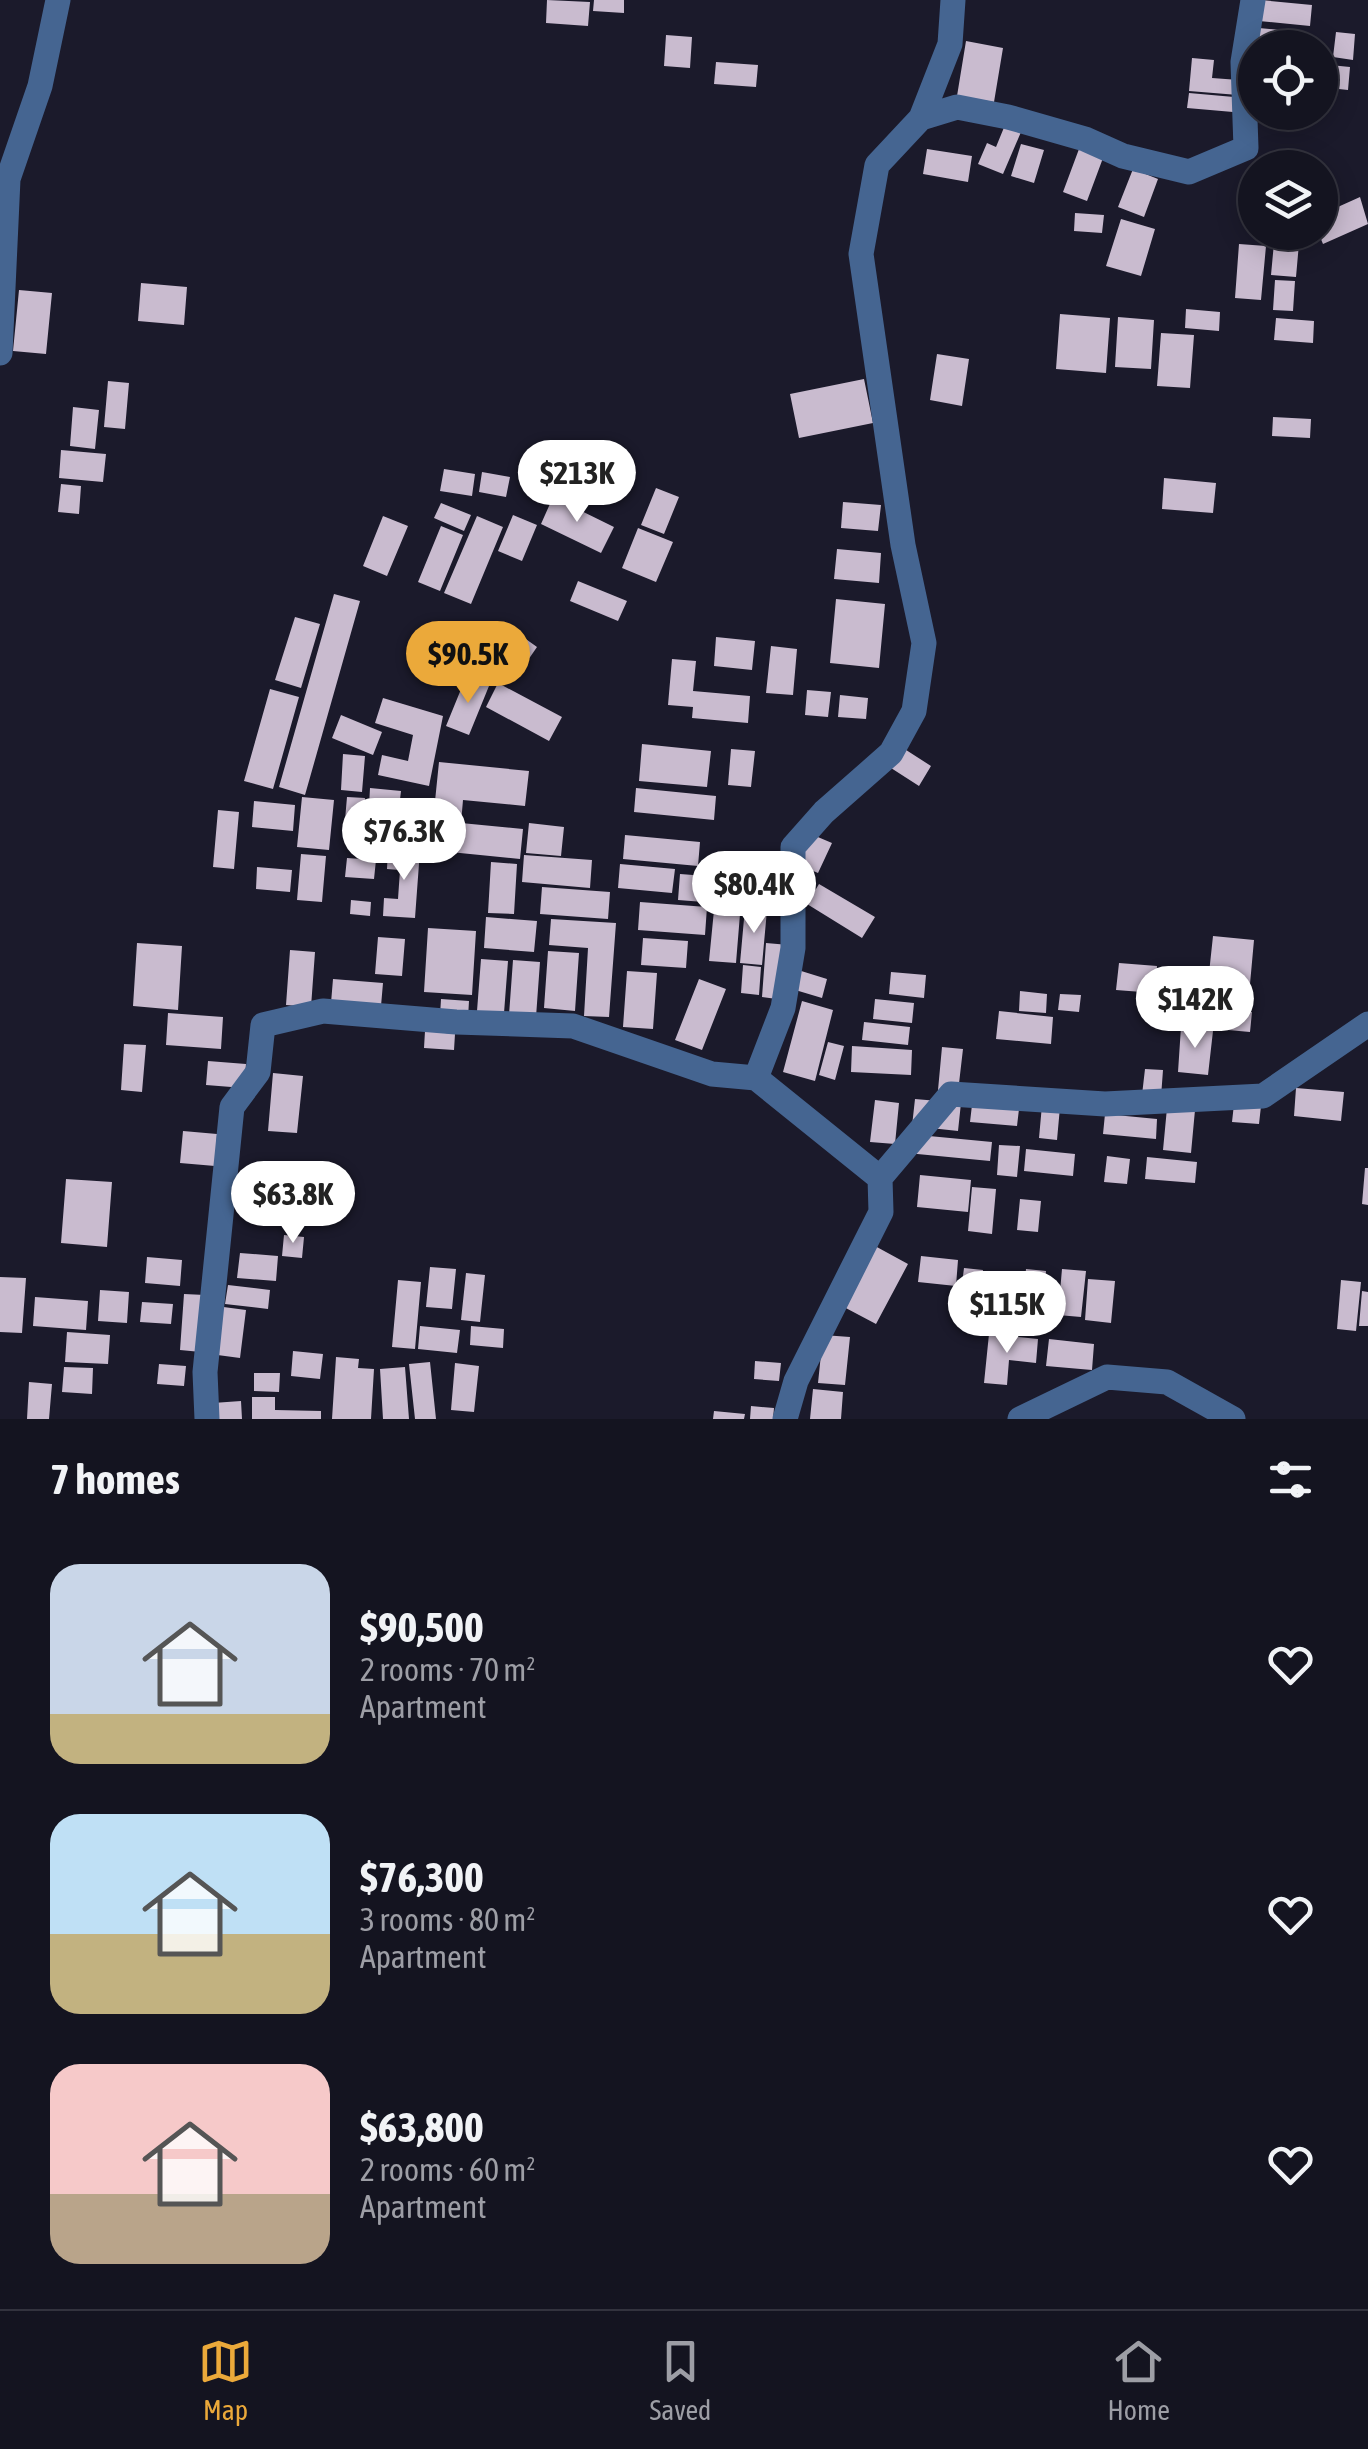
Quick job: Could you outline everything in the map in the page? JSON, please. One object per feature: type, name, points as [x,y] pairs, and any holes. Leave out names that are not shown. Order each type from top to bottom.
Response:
[{"type":"street","points":[[0,353],[8,179],[40,86],[58,0]]},
{"type":"street","points":[[756,1078],[782,1008],[794,948],[793,847],[824,812],[891,753],[914,711],[924,643],[903,546],[861,254],[877,166],[921,118],[950,44],[953,0]]},
{"type":"street","points":[[921,118],[957,107],[1008,117],[1086,139],[1123,156],[1190,172],[1246,148],[1243,62],[1253,0]]},
{"type":"street","points":[[207,1419],[205,1372],[232,1108],[258,1072],[262,1025],[323,1011],[572,1026],[712,1074],[756,1078],[880,1178]]},
{"type":"street","points":[[785,1419],[796,1382],[882,1212],[880,1178],[951,1094],[1104,1104],[1212,1102],[1263,1096],[1368,1024]]},
{"type":"street","points":[[1020,1419],[1107,1377],[1166,1382],[1232,1419]]},
{"type":"building","points":[[547,0],[590,2],[588,26],[546,23]]},
{"type":"building","points":[[594,0],[624,0],[624,13],[593,11]]},
{"type":"building","points":[[1261,0],[1312,5],[1310,26],[1259,21]]},
{"type":"building","points":[[1338,32],[1355,34],[1353,60],[1338,58]]},
{"type":"building","points":[[666,35],[692,37],[690,68],[664,66]]},
{"type":"building","points":[[966,41],[1003,48],[994,102],[957,96]]},
{"type":"building","points":[[1192,58],[1214,60],[1212,78],[1238,80],[1238,95],[1189,91]]},
{"type":"building","points":[[716,62],[758,65],[756,87],[714,84]]},
{"type":"building","points":[[1338,66],[1350,67],[1348,90],[1338,89]]},
{"type":"building","points":[[1189,93],[1234,97],[1233,112],[1187,108]]},
{"type":"building","points":[[1005,125],[1021,132],[1003,174],[978,164],[987,143],[996,147]]},
{"type":"building","points":[[1021,144],[1044,150],[1034,183],[1011,176]]},
{"type":"building","points":[[927,149],[972,156],[968,182],[923,174]]},
{"type":"building","points":[[1079,149],[1103,158],[1087,201],[1063,192]]},
{"type":"building","points":[[1133,169],[1158,179],[1144,217],[1118,207]]},
{"type":"building","points":[[1360,197],[1368,224],[1338,237],[1338,207]]},
{"type":"building","points":[[1075,213],[1104,215],[1102,233],[1074,231]]},
{"type":"building","points":[[1121,219],[1155,229],[1141,276],[1106,266]]},
{"type":"building","points":[[1239,250],[1266,250],[1261,300],[1235,298]]},
{"type":"building","points":[[1273,250],[1298,250],[1296,277],[1271,275]]},
{"type":"building","points":[[1275,280],[1295,281],[1293,311],[1273,310]]},
{"type":"building","points":[[141,283],[187,287],[184,325],[138,321]]},
{"type":"building","points":[[19,290],[52,293],[46,354],[13,351]]},
{"type":"building","points":[[1186,309],[1220,312],[1219,331],[1185,328]]},
{"type":"building","points":[[1060,314],[1110,318],[1106,373],[1056,369]]},
{"type":"building","points":[[1118,317],[1154,320],[1151,369],[1115,367]]},
{"type":"building","points":[[1276,318],[1314,321],[1313,343],[1274,340]]},
{"type":"building","points":[[1161,333],[1194,335],[1190,388],[1157,386]]},
{"type":"building","points":[[937,354],[969,359],[962,406],[930,400]]},
{"type":"building","points":[[864,379],[873,423],[799,438],[790,394]]},
{"type":"building","points":[[108,381],[129,383],[125,429],[104,427]]},
{"type":"building","points":[[73,407],[99,410],[95,449],[70,446]]},
{"type":"building","points":[[1273,417],[1311,419],[1310,438],[1272,436]]},
{"type":"building","points":[[61,450],[106,454],[103,482],[59,478]]},
{"type":"building","points":[[444,469],[475,474],[472,496],[440,491]]},
{"type":"building","points":[[482,472],[510,477],[506,497],[479,492]]},
{"type":"building","points":[[1164,478],[1216,483],[1213,513],[1162,509]]},
{"type":"building","points":[[61,484],[81,486],[79,514],[58,512]]},
{"type":"building","points":[[656,488],[679,497],[664,534],[641,525]]},
{"type":"building","points":[[553,497],[614,527],[601,553],[541,524]]},
{"type":"building","points":[[843,502],[881,505],[878,531],[841,528]]},
{"type":"building","points":[[441,503],[471,515],[464,531],[434,518]]},
{"type":"building","points":[[513,515],[537,525],[522,561],[498,551]]},
{"type":"building","points":[[383,516],[408,526],[387,576],[363,566]]},
{"type":"building","points":[[477,516],[503,527],[471,604],[444,593]]},
{"type":"building","points":[[441,526],[463,535],[440,591],[418,582]]},
{"type":"building","points":[[638,528],[673,542],[656,582],[622,568]]},
{"type":"building","points":[[837,549],[881,553],[879,583],[834,579]]},
{"type":"building","points":[[578,581],[627,601],[618,621],[570,601]]},
{"type":"building","points":[[334,594],[360,601],[305,795],[279,787]]},
{"type":"building","points":[[836,599],[885,604],[879,668],[830,663]]},
{"type":"building","points":[[295,617],[320,624],[301,688],[275,680]]},
{"type":"building","points":[[516,632],[537,647],[515,679],[494,664]]},
{"type":"building","points":[[716,637],[755,641],[752,670],[714,666]]},
{"type":"building","points":[[771,646],[797,649],[793,695],[766,693]]},
{"type":"building","points":[[672,659],[696,661],[693,691],[750,696],[748,723],[692,718],[693,707],[668,705]]},
{"type":"building","points":[[466,677],[489,686],[469,735],[446,726]]},
{"type":"building","points":[[498,683],[562,717],[549,741],[486,707]]},
{"type":"building","points":[[270,689],[299,697],[273,789],[244,781]]},
{"type":"building","points":[[807,690],[831,692],[828,717],[805,715]]},
{"type":"building","points":[[840,695],[868,698],[866,719],[838,717]]},
{"type":"building","points":[[383,698],[443,716],[429,786],[378,775],[382,755],[408,761],[413,735],[375,723]]},
{"type":"building","points":[[341,715],[382,732],[373,755],[332,738]]},
{"type":"building","points":[[642,744],[711,751],[707,787],[639,781]]},
{"type":"building","points":[[903,748],[931,766],[919,786],[891,768]]},
{"type":"building","points":[[731,749],[755,751],[751,787],[728,785]]},
{"type":"building","points":[[343,754],[365,756],[362,792],[341,790]]},
{"type":"building","points":[[439,762],[529,771],[525,806],[463,800],[461,823],[523,829],[520,859],[430,850]]},
{"type":"building","points":[[370,788],[401,791],[399,808],[369,806]]},
{"type":"building","points":[[636,788],[716,796],[714,820],[634,812]]},
{"type":"building","points":[[302,797],[334,800],[329,850],[297,847]]},
{"type":"building","points":[[347,797],[365,798],[363,822],[345,820]]},
{"type":"building","points":[[254,801],[295,805],[293,831],[252,827]]},
{"type":"building","points":[[218,810],[239,812],[234,869],[213,867]]},
{"type":"building","points":[[368,811],[389,813],[387,843],[365,841]]},
{"type":"building","points":[[529,823],[564,827],[561,856],[526,853]]},
{"type":"building","points":[[806,832],[832,843],[818,873],[792,862]]},
{"type":"building","points":[[625,835],[700,842],[698,866],[623,859]]},
{"type":"building","points":[[388,847],[420,850],[415,918],[383,916],[384,898],[398,899],[400,870],[387,869]]},
{"type":"building","points":[[301,854],[326,856],[322,902],[297,900]]},
{"type":"building","points":[[524,855],[592,860],[590,888],[522,882]]},
{"type":"building","points":[[347,858],[376,860],[374,879],[345,877]]},
{"type":"building","points":[[491,862],[517,864],[514,914],[488,913]]},
{"type":"building","points":[[620,864],[675,869],[672,893],[618,888]]},
{"type":"building","points":[[257,867],[292,870],[290,892],[256,889]]},
{"type":"building","points":[[680,874],[706,876],[704,902],[678,900]]},
{"type":"building","points":[[819,884],[875,917],[862,938],[807,904]]},
{"type":"building","points":[[542,887],[610,892],[608,919],[540,914]]},
{"type":"building","points":[[351,900],[371,902],[370,916],[350,914]]},
{"type":"building","points":[[715,900],[741,902],[736,963],[709,961]]},
{"type":"building","points":[[640,902],[707,907],[705,935],[638,930]]},
{"type":"building","points":[[745,908],[767,910],[762,965],[740,963]]},
{"type":"building","points":[[486,917],[537,921],[534,952],[484,948]]},
{"type":"building","points":[[551,919],[616,923],[609,1017],[584,1016],[588,948],[549,945]]},
{"type":"building","points":[[428,928],[476,931],[472,995],[424,992]]},
{"type":"building","points":[[1213,936],[1254,940],[1249,995],[1207,992]]},
{"type":"building","points":[[378,937],[405,939],[402,976],[375,974]]},
{"type":"building","points":[[643,938],[688,941],[686,968],[641,965]]},
{"type":"building","points":[[137,943],[182,946],[178,1010],[133,1006]]},
{"type":"building","points":[[766,943],[789,945],[784,1000],[762,997]]},
{"type":"building","points":[[290,950],[315,952],[311,1007],[286,1005]]},
{"type":"building","points":[[548,951],[579,953],[575,1011],[544,1008]]},
{"type":"building","points":[[481,959],[508,961],[504,1013],[477,1011]]},
{"type":"building","points":[[513,960],[540,962],[536,1017],[509,1015]]},
{"type":"building","points":[[1119,963],[1157,966],[1155,993],[1116,990]]},
{"type":"building","points":[[743,965],[761,967],[759,995],[741,993]]},
{"type":"building","points":[[798,970],[827,979],[822,998],[792,989]]},
{"type":"building","points":[[627,971],[657,973],[653,1029],[623,1027]]},
{"type":"building","points":[[891,972],[926,975],[924,998],[889,994]]},
{"type":"building","points":[[333,979],[383,983],[381,1006],[331,1003]]},
{"type":"building","points":[[699,979],[726,989],[702,1050],[675,1040]]},
{"type":"building","points":[[1020,991],[1047,994],[1046,1013],[1019,1011]]},
{"type":"building","points":[[1060,994],[1081,995],[1079,1012],[1058,1010]]},
{"type":"building","points":[[441,999],[469,1001],[468,1018],[440,1016]]},
{"type":"building","points":[[875,999],[914,1003],[912,1023],[873,1019]]},
{"type":"building","points":[[802,1001],[833,1010],[815,1081],[783,1072]]},
{"type":"building","points":[[1219,1009],[1252,1012],[1250,1032],[1217,1029]]},
{"type":"building","points":[[999,1011],[1053,1017],[1051,1044],[996,1039]]},
{"type":"building","points":[[168,1013],[223,1017],[221,1049],[166,1045]]},
{"type":"building","points":[[864,1022],[910,1027],[908,1045],[862,1040]]},
{"type":"building","points":[[1181,1027],[1213,1031],[1208,1075],[1178,1072]]},
{"type":"building","points":[[425,1031],[455,1034],[454,1050],[424,1048]]},
{"type":"building","points":[[828,1042],[844,1046],[835,1080],[819,1075]]},
{"type":"building","points":[[124,1044],[146,1045],[142,1092],[121,1090]]},
{"type":"building","points":[[852,1046],[912,1050],[911,1075],[851,1072]]},
{"type":"building","points":[[942,1047],[963,1049],[958,1092],[938,1090]]},
{"type":"building","points":[[208,1061],[246,1064],[244,1088],[206,1085]]},
{"type":"building","points":[[1145,1069],[1163,1070],[1161,1097],[1142,1095]]},
{"type":"building","points":[[273,1073],[303,1076],[297,1133],[268,1131]]},
{"type":"building","points":[[1296,1088],[1344,1092],[1341,1121],[1294,1116]]},
{"type":"building","points":[[915,1099],[961,1103],[958,1131],[912,1126]]},
{"type":"building","points":[[875,1100],[899,1103],[895,1144],[870,1142]]},
{"type":"building","points":[[1234,1104],[1261,1106],[1259,1124],[1232,1122]]},
{"type":"building","points":[[972,1105],[1019,1109],[1017,1126],[970,1122]]},
{"type":"building","points":[[1042,1105],[1060,1107],[1057,1140],[1039,1138]]},
{"type":"building","points":[[1167,1108],[1195,1110],[1191,1153],[1163,1150]]},
{"type":"building","points":[[1105,1114],[1157,1119],[1156,1139],[1103,1134]]},
{"type":"building","points":[[183,1131],[217,1134],[215,1166],[180,1163]]},
{"type":"building","points":[[908,1134],[992,1142],[990,1161],[907,1153]]},
{"type":"building","points":[[999,1145],[1020,1146],[1017,1177],[997,1175]]},
{"type":"building","points":[[1026,1149],[1075,1154],[1073,1176],[1024,1171]]},
{"type":"building","points":[[1107,1156],[1130,1159],[1127,1184],[1104,1182]]},
{"type":"building","points":[[1147,1157],[1197,1162],[1195,1183],[1145,1179]]},
{"type":"building","points":[[1368,1168],[1368,1205],[1362,1204]]},
{"type":"building","points":[[920,1175],[971,1180],[968,1212],[917,1207]]},
{"type":"building","points":[[66,1179],[112,1182],[107,1247],[61,1243]]},
{"type":"building","points":[[254,1180],[283,1182],[281,1213],[252,1211]]},
{"type":"building","points":[[972,1187],[996,1189],[992,1234],[968,1231]]},
{"type":"building","points":[[1020,1199],[1041,1201],[1038,1232],[1017,1230]]},
{"type":"building","points":[[284,1235],[304,1237],[302,1258],[282,1256]]},
{"type":"building","points":[[875,1246],[908,1264],[876,1324],[842,1306]]},
{"type":"building","points":[[240,1253],[278,1256],[276,1281],[237,1278]]},
{"type":"building","points":[[921,1256],[958,1260],[956,1286],[918,1282]]},
{"type":"building","points":[[147,1257],[182,1260],[180,1286],[145,1283]]},
{"type":"building","points":[[430,1267],[456,1269],[452,1309],[426,1307]]},
{"type":"building","points":[[964,1268],[983,1270],[981,1293],[961,1292]]},
{"type":"building","points":[[1026,1269],[1046,1271],[1042,1311],[1022,1309]]},
{"type":"building","points":[[1062,1269],[1086,1271],[1081,1317],[1058,1315]]},
{"type":"building","points":[[466,1273],[485,1275],[480,1322],[461,1320]]},
{"type":"building","points":[[0,1277],[26,1278],[22,1333],[0,1332]]},
{"type":"building","points":[[1088,1279],[1115,1281],[1111,1323],[1085,1320]]},
{"type":"building","points":[[398,1280],[421,1282],[415,1349],[392,1347]]},
{"type":"building","points":[[1341,1280],[1361,1282],[1356,1331],[1337,1329]]},
{"type":"building","points":[[228,1285],[270,1290],[268,1309],[225,1304]]},
{"type":"building","points":[[100,1290],[129,1292],[127,1323],[98,1321]]},
{"type":"building","points":[[1362,1291],[1368,1292],[1368,1326],[1359,1326]]},
{"type":"building","points":[[184,1294],[205,1295],[201,1352],[180,1350]]},
{"type":"building","points":[[35,1297],[88,1301],[86,1330],[33,1326]]},
{"type":"building","points":[[142,1302],[173,1304],[171,1324],[140,1322]]},
{"type":"building","points":[[216,1306],[246,1310],[240,1358],[210,1354]]},
{"type":"building","points":[[420,1326],[460,1330],[457,1353],[418,1349]]},
{"type":"building","points":[[471,1326],[504,1329],[503,1348],[470,1345]]},
{"type":"building","points":[[67,1332],[110,1335],[108,1364],[65,1362]]},
{"type":"building","points":[[989,1334],[1038,1339],[1036,1363],[1009,1360],[1007,1385],[984,1383]]},
{"type":"building","points":[[823,1335],[850,1337],[845,1385],[818,1383]]},
{"type":"building","points":[[1049,1339],[1094,1344],[1092,1370],[1046,1366]]},
{"type":"building","points":[[293,1351],[323,1354],[320,1379],[291,1376]]},
{"type":"building","points":[[336,1357],[359,1359],[358,1368],[374,1369],[371,1419],[332,1419]]},
{"type":"building","points":[[755,1361],[781,1363],[779,1381],[754,1379]]},
{"type":"building","points":[[430,1362],[436,1419],[415,1419],[409,1364]]},
{"type":"building","points":[[455,1363],[479,1366],[474,1412],[451,1410]]},
{"type":"building","points":[[159,1364],[186,1366],[184,1386],[157,1384]]},
{"type":"building","points":[[64,1367],[93,1368],[92,1394],[62,1392]]},
{"type":"building","points":[[405,1367],[409,1419],[383,1419],[380,1369]]},
{"type":"building","points":[[254,1373],[280,1373],[279,1392],[254,1391]]},
{"type":"building","points":[[29,1382],[52,1384],[49,1419],[27,1419]]},
{"type":"building","points":[[813,1389],[843,1392],[841,1419],[810,1419]]},
{"type":"building","points":[[252,1397],[275,1397],[275,1410],[321,1411],[321,1419],[252,1419]]},
{"type":"building","points":[[241,1401],[242,1419],[215,1419],[213,1403]]},
{"type":"building","points":[[751,1406],[774,1408],[773,1419],[750,1419]]},
{"type":"building","points":[[714,1411],[745,1414],[744,1419],[713,1419]]}]
